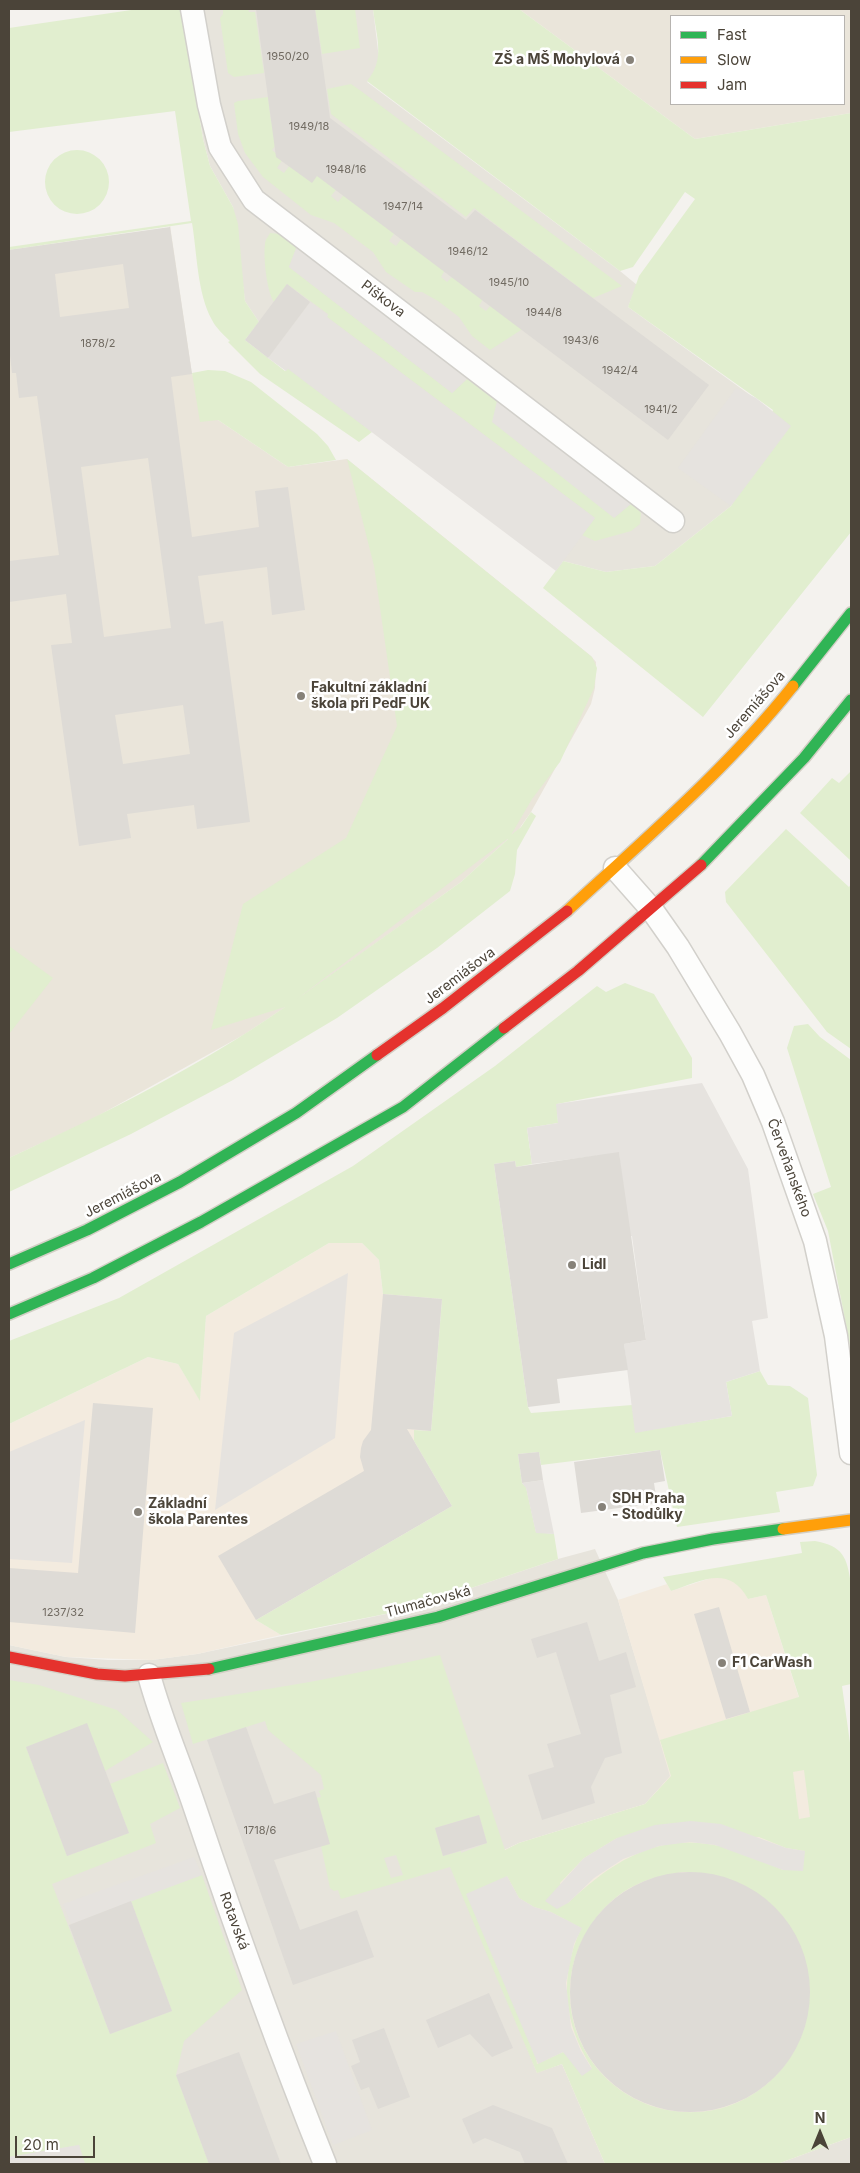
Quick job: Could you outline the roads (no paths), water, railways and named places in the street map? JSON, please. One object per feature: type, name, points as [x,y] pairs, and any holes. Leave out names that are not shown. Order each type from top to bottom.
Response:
[{"type":"main road","name":"Jeremiášova","points":[[9,1264],[87,1230],[180,1182],[296,1113],[444,1008],[556,921],[615,868],[761,726],[851,613]]},
{"type":"main road","points":[[9,1314],[102,1274],[201,1222],[404,1107],[578,971],[652,910],[698,868],[804,758],[851,700]]},
{"type":"main road","name":"Tlumačovská","points":[[9,1657],[98,1674],[149,1675],[212,1669],[438,1617],[643,1553],[713,1539],[851,1520]]},
{"type":"street","name":"Píškova","points":[[192,9],[209,105],[220,147],[254,200],[674,521]]},
{"type":"street","name":"Červeňanského","points":[[615,868],[652,910],[678,947],[753,1075],[792,1174],[815,1241],[834,1328],[851,1453]]},
{"type":"street","name":"Rotavská","points":[[149,1675],[157,1706],[176,1752],[231,1913],[325,2164]]},
{"type":"place","name":"ZŠ a MŠ Mohylová","points":[[630,60]]},
{"type":"place","name":"Fakultní základní škola při PedF UK","points":[[301,696]]},
{"type":"place","name":"Lidl","points":[[572,1265]]},
{"type":"place","name":"SDH Praha - Stodůlky","points":[[602,1507]]},
{"type":"place","name":"Základní škola Parentes","points":[[138,1512]]},
{"type":"place","name":"F1 CarWash","points":[[722,1663]]}]
